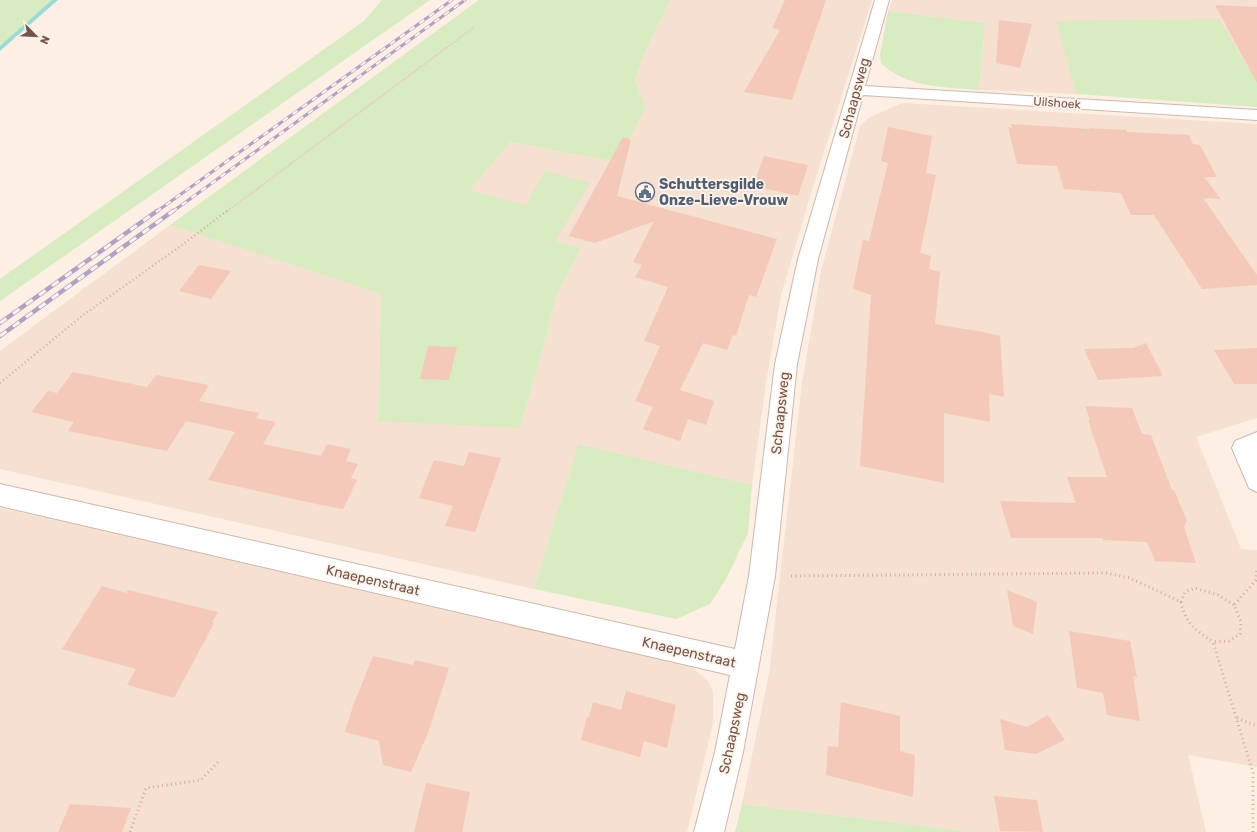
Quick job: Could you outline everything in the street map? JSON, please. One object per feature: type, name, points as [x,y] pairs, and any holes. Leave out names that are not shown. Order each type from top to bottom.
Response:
[{"type":"street","name":"Schaapsweg","points":[[709,832],[729,752],[762,576],[786,364],[808,259],[882,0]]},
{"type":"street","name":"Uilshoek","points":[[857,90],[1257,115]]},
{"type":"street","points":[[1257,442],[1243,448],[1257,481]]},
{"type":"street","name":"Knaepenstraat","points":[[0,495],[746,665]]},
{"type":"path","points":[[0,383],[82,316],[182,245],[291,162],[473,28]]},
{"type":"path","points":[[1234,605],[1256,580],[1257,568]]},
{"type":"path","points":[[762,576],[1106,573],[1130,578],[1181,602]]},
{"type":"path","points":[[1195,588],[1218,595],[1234,605],[1241,621],[1240,634],[1229,641],[1213,642],[1191,627],[1184,617],[1181,602],[1185,592],[1195,588]]},
{"type":"path","points":[[1213,642],[1253,773],[1253,832]]},
{"type":"path","points":[[1237,718],[1257,726]]},
{"type":"path","points":[[130,832],[146,788],[201,780],[218,762]]},
{"type":"shaded area","points":[[670,0],[872,0],[810,196],[781,295],[766,382],[752,485],[578,444],[534,589],[0,469],[0,351],[170,225],[381,294],[378,420],[520,428],[548,331],[556,296],[581,248],[554,241],[526,205],[470,190],[510,142],[617,162],[646,108],[635,79],[645,52]]},
{"type":"shaded area","points":[[892,0],[1257,0],[1257,83],[1057,21],[1076,94],[979,90],[985,23],[888,11]]},
{"type":"shaded area","points":[[902,103],[1257,124],[1257,418],[1196,437],[1241,549],[1257,550],[1257,767],[1188,755],[1206,832],[971,832],[742,804],[769,674],[802,383],[821,271],[860,126],[870,117]]},
{"type":"shaded area","points":[[0,508],[357,584],[693,668],[708,681],[713,691],[713,723],[687,832],[0,832]]},
{"type":"green space","points":[[0,0],[56,0],[23,30],[0,48]]},
{"type":"green space","points":[[382,0],[430,0],[0,301],[0,279],[364,21]]},
{"type":"green space","points":[[479,0],[670,0],[645,52],[635,79],[646,108],[617,162],[510,142],[470,190],[526,205],[545,171],[590,183],[555,241],[581,248],[556,296],[548,331],[520,428],[378,421],[381,294],[170,225]]},
{"type":"green space","points":[[888,11],[985,23],[979,90],[940,87],[914,82],[891,71],[881,63],[880,54]]},
{"type":"green space","points":[[1219,19],[1257,83],[1257,107],[1076,94],[1056,21]]},
{"type":"green space","points":[[578,444],[752,485],[748,533],[726,579],[710,604],[676,619],[534,589]]},
{"type":"green space","points":[[742,804],[971,832],[735,832]]},
{"type":"building","points":[[785,0],[826,0],[792,100],[744,92],[780,30],[772,28]]},
{"type":"building","points":[[1215,5],[1257,7],[1257,83]]},
{"type":"building","points":[[999,20],[1032,24],[1020,68],[996,63]]},
{"type":"building","points":[[1011,124],[1189,135],[1193,144],[1200,145],[1217,177],[1204,177],[1221,199],[1203,198],[1257,275],[1257,285],[1202,289],[1154,215],[1131,215],[1121,193],[1064,189],[1057,166],[1017,164],[1008,127],[1012,128]]},
{"type":"building","points":[[888,127],[932,136],[926,173],[936,175],[920,253],[931,256],[929,269],[940,272],[935,324],[1000,336],[1004,397],[989,394],[990,422],[944,413],[944,483],[860,466],[871,295],[853,289],[863,240],[869,241],[888,163],[881,161]]},
{"type":"building","points":[[623,137],[631,140],[617,196],[777,239],[756,297],[749,295],[736,336],[733,335],[727,350],[703,343],[680,390],[714,401],[706,425],[688,419],[680,441],[643,429],[653,407],[635,401],[660,346],[644,341],[668,287],[635,277],[642,265],[633,262],[654,221],[595,243],[569,236]]},
{"type":"building","points":[[764,156],[808,165],[798,196],[753,186]]},
{"type":"building","points":[[199,265],[231,271],[211,299],[179,291]]},
{"type":"building","points":[[1146,343],[1163,376],[1098,380],[1084,349],[1133,348]]},
{"type":"building","points":[[428,346],[457,347],[449,380],[420,379]]},
{"type":"building","points":[[1257,348],[1257,384],[1234,384],[1214,350]]},
{"type":"building","points":[[73,372],[147,387],[156,375],[209,385],[199,401],[259,413],[256,418],[276,422],[263,444],[321,456],[327,444],[351,449],[346,461],[358,464],[351,478],[357,480],[343,509],[321,505],[208,480],[235,432],[186,421],[167,451],[68,431],[74,422],[31,412],[48,391],[57,393]]},
{"type":"building","points":[[1085,406],[1132,408],[1142,434],[1151,435],[1172,490],[1174,490],[1187,521],[1184,527],[1196,563],[1155,561],[1147,542],[1103,540],[1103,538],[1011,538],[1000,501],[1076,503],[1067,477],[1107,477],[1088,420],[1090,420]]},
{"type":"building","points":[[469,452],[501,458],[475,532],[445,526],[453,506],[419,498],[434,460],[464,466]]},
{"type":"building","points":[[102,586],[127,593],[128,590],[218,612],[212,622],[214,623],[174,698],[127,685],[136,669],[62,649]]},
{"type":"building","points":[[1007,590],[1037,602],[1033,634],[1013,626]]},
{"type":"building","points":[[1069,631],[1130,641],[1137,677],[1133,676],[1140,721],[1107,715],[1103,693],[1077,688]]},
{"type":"building","points":[[373,656],[413,665],[415,660],[449,668],[428,733],[411,772],[383,765],[379,741],[345,732],[353,706]]},
{"type":"building","points":[[626,691],[676,705],[667,748],[644,741],[640,757],[581,740],[587,717],[589,717],[593,702],[621,710]]},
{"type":"building","points":[[841,702],[900,716],[900,751],[915,755],[913,797],[826,775],[828,746],[838,747]]},
{"type":"building","points":[[1048,715],[1065,740],[1036,754],[1005,750],[1000,719],[1027,727]]},
{"type":"building","points":[[426,783],[470,792],[462,832],[414,832]]},
{"type":"building","points":[[994,796],[1037,800],[1043,832],[1000,831]]},
{"type":"building","points":[[70,804],[131,808],[122,832],[58,832]]},
{"type":"waterway","points":[[0,49],[55,0]]},
{"type":"railway","points":[[156,212],[452,0]]},
{"type":"railway","points":[[172,212],[465,0]]},
{"type":"railway","points":[[0,323],[157,211]]},
{"type":"railway","points":[[0,336],[173,211]]},
{"type":"place","name":"Schuttersgilde Onze-Lieve-Vrouw","points":[[645,192]]}]
